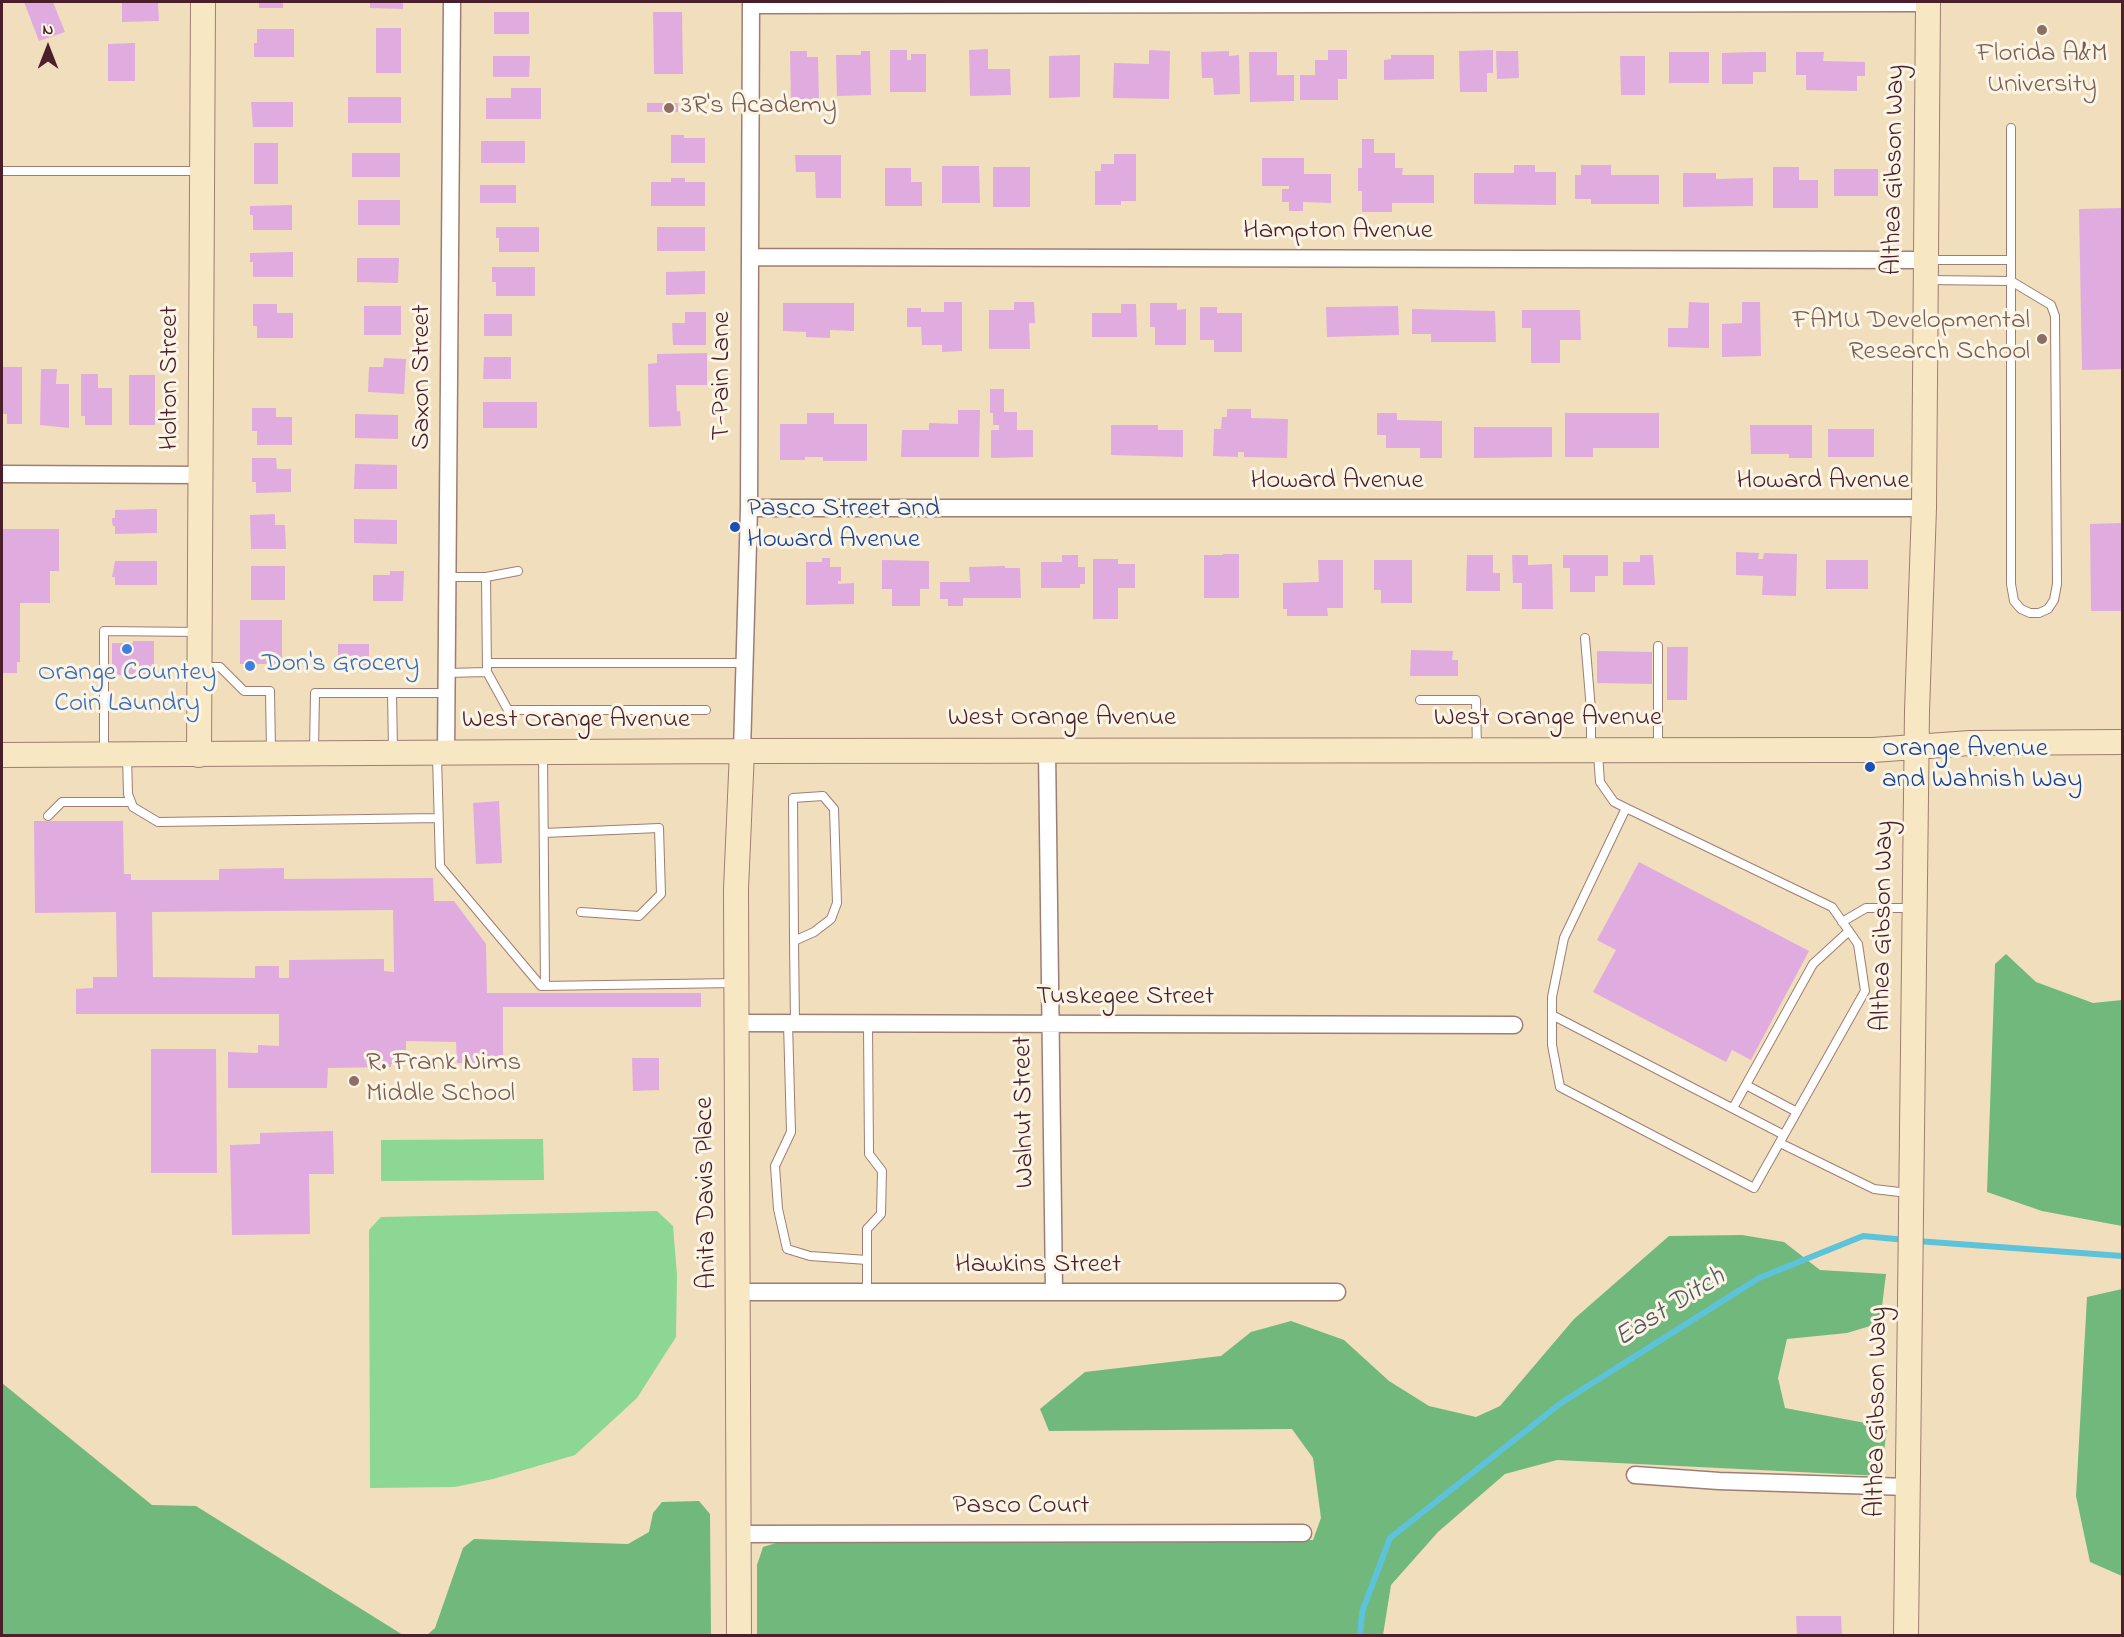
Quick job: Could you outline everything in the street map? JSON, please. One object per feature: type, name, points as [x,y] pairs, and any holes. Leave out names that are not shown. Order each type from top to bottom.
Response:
[{"type":"street","name":"Holton Street","points":[[200,754],[203,2]]},
{"type":"street","name":"Saxon Street","points":[[441,753],[447,693],[452,2]]},
{"type":"street","points":[[751,3],[1928,2]]},
{"type":"street","name":"Althea Gibson Way","points":[[1906,1635],[1917,747],[1924,508],[1928,2]]},
{"type":"street","name":"T-Pain Lane","points":[[742,751],[749,508],[751,3]]},
{"type":"street","name":"Hampton Avenue","points":[[750,257],[1925,270]]},
{"type":"street","points":[[2,474],[202,475]]},
{"type":"street","name":"Howard Avenue","points":[[749,508],[1924,508]]},
{"type":"street","name":"West Orange Avenue","points":[[2,755],[1047,750],[1864,750],[1970,743],[2122,742]]},
{"type":"street","name":"Walnut Street","points":[[1047,750],[1054,1293]]},
{"type":"street","name":"Anita Davis Place","points":[[739,1635],[739,1293],[735,983],[736,889],[742,751]]},
{"type":"street","name":"Tuskegee Street","points":[[736,1023],[1514,1025]]},
{"type":"street","name":"Hawkins Street","points":[[739,1293],[1337,1292]]},
{"type":"street","points":[[1635,1474],[1719,1481],[1908,1487]]},
{"type":"street","name":"Pasco Court","points":[[739,1534],[1303,1533]]},
{"type":"lane","points":[[1925,270],[2011,281],[2051,304],[2055,316],[2057,584],[2054,600],[2048,609],[2039,613],[2030,613],[2021,609],[2014,601],[2011,584],[2011,281],[2011,129]]},
{"type":"lane","points":[[2,171],[201,171]]},
{"type":"lane","points":[[1925,270],[2011,260]]},
{"type":"lane","points":[[448,577],[486,577],[518,571]]},
{"type":"lane","points":[[486,577],[486,668],[508,710],[706,710]]},
{"type":"lane","points":[[200,632],[104,631],[116,755],[133,807],[158,822],[438,818]]},
{"type":"lane","points":[[1585,638],[1594,750],[1600,782],[1614,802],[1832,907],[1858,944],[1865,991],[1754,1188],[1560,1087],[1552,1045],[1552,997],[1564,938],[1626,808]]},
{"type":"lane","points":[[1658,646],[1658,750]]},
{"type":"lane","points":[[447,673],[486,668],[746,663]]},
{"type":"lane","points":[[200,667],[220,667],[244,691],[270,691],[271,754]]},
{"type":"lane","points":[[314,754],[315,693],[447,693]]},
{"type":"lane","points":[[392,693],[393,754]]},
{"type":"lane","points":[[1420,700],[1476,700],[1477,750]]},
{"type":"lane","points":[[543,752],[545,986]]},
{"type":"lane","points":[[441,753],[438,818],[440,866],[541,986],[735,983]]},
{"type":"lane","points":[[794,941],[814,932],[831,919],[837,903],[834,809],[823,796],[793,798],[794,941],[791,1132],[775,1166],[778,1209],[787,1250],[810,1256],[867,1260]]},
{"type":"lane","points":[[48,816],[62,802],[130,802]]},
{"type":"lane","points":[[544,833],[659,828],[660,894],[639,916],[581,912]]},
{"type":"lane","points":[[1842,922],[1866,908],[1915,908]]},
{"type":"lane","points":[[1732,1108],[1813,964],[1849,931]]},
{"type":"lane","points":[[1552,1015],[1732,1108],[1782,1139],[1874,1189],[1911,1193]]},
{"type":"lane","points":[[867,1293],[867,1230],[881,1214],[882,1171],[868,1154],[868,1024]]},
{"type":"lane","points":[[1746,1085],[1797,1112]]},
{"type":"green space","points":[[2006,954],[2036,982],[2093,1003],[2122,1000],[2122,1226],[2042,1211],[1987,1192],[1995,964]]},
{"type":"green space","points":[[543,1139],[544,1180],[381,1181],[381,1140]]},
{"type":"green space","points":[[657,1211],[673,1226],[677,1275],[676,1337],[637,1398],[575,1455],[493,1479],[455,1487],[370,1488],[369,1230],[381,1217]]},
{"type":"green space","points":[[1742,1235],[1784,1242],[1820,1270],[1886,1274],[1880,1323],[1847,1333],[1787,1339],[1778,1378],[1785,1408],[1887,1427],[1881,1476],[1557,1460],[1505,1474],[1438,1532],[1391,1585],[1383,1635],[757,1636],[757,1565],[763,1547],[776,1543],[1313,1540],[1321,1518],[1313,1458],[1292,1429],[1049,1431],[1040,1409],[1085,1372],[1221,1356],[1251,1332],[1291,1321],[1344,1340],[1389,1381],[1429,1406],[1476,1417],[1500,1406],[1574,1319],[1669,1236]]},
{"type":"green space","points":[[2122,1289],[2122,1576],[2090,1562],[2076,1496],[2087,1297]]},
{"type":"green space","points":[[2,1383],[152,1505],[196,1506],[403,1635],[2,1635]]},
{"type":"green space","points":[[699,1501],[710,1514],[711,1635],[427,1635],[435,1628],[463,1548],[474,1539],[628,1544],[649,1532],[653,1513],[662,1502]]},
{"type":"building","points":[[24,2],[53,2],[65,32],[39,41]]},
{"type":"building","points":[[122,2],[158,2],[159,21],[122,22]]},
{"type":"building","points":[[259,2],[283,2],[283,8],[259,8]]},
{"type":"building","points":[[370,2],[403,2],[403,9],[370,8]]},
{"type":"building","points":[[494,12],[529,12],[529,34],[494,34]]},
{"type":"building","points":[[653,12],[682,12],[683,74],[654,74]]},
{"type":"building","points":[[376,28],[401,28],[401,73],[376,73]]},
{"type":"building","points":[[257,29],[294,29],[294,57],[254,57]]},
{"type":"building","points":[[135,43],[135,81],[108,81],[108,44]]},
{"type":"building","points":[[988,49],[988,69],[1010,69],[1011,95],[970,96],[969,50]]},
{"type":"building","points":[[890,50],[907,50],[907,60],[911,60],[911,54],[926,54],[926,92],[890,92]]},
{"type":"building","points":[[1149,50],[1170,51],[1169,99],[1113,98],[1114,63],[1149,64]]},
{"type":"building","points":[[1328,50],[1347,50],[1347,79],[1338,79],[1338,100],[1300,100],[1300,75],[1315,75],[1315,60],[1328,60]]},
{"type":"building","points":[[1493,50],[1493,73],[1487,73],[1487,92],[1460,92],[1459,51]]},
{"type":"building","points":[[790,51],[807,51],[807,57],[818,57],[819,100],[791,101]]},
{"type":"building","points":[[861,51],[870,51],[871,95],[837,96],[836,55],[861,55]]},
{"type":"building","points":[[1229,51],[1229,56],[1239,55],[1240,94],[1214,95],[1213,78],[1202,78],[1201,52]]},
{"type":"building","points":[[1496,51],[1518,51],[1519,78],[1497,79]]},
{"type":"building","points":[[1249,52],[1277,52],[1277,75],[1294,75],[1294,101],[1250,102]]},
{"type":"building","points":[[1669,52],[1709,52],[1709,83],[1669,83]]},
{"type":"building","points":[[1766,52],[1766,72],[1753,72],[1753,84],[1722,84],[1722,53]]},
{"type":"building","points":[[1796,52],[1824,52],[1823,61],[1865,62],[1865,76],[1857,76],[1857,91],[1806,90],[1806,75],[1796,75]]},
{"type":"building","points":[[1080,55],[1080,97],[1049,98],[1049,56]]},
{"type":"building","points":[[1391,55],[1434,55],[1434,79],[1384,80],[1384,60],[1391,59]]},
{"type":"building","points":[[493,56],[530,56],[529,77],[493,77]]},
{"type":"building","points":[[1620,56],[1645,56],[1645,95],[1621,95]]},
{"type":"building","points":[[511,88],[541,88],[541,119],[486,119],[486,98],[511,98]]},
{"type":"building","points":[[348,97],[401,97],[401,123],[348,123]]},
{"type":"building","points":[[251,102],[293,102],[293,127],[253,127]]},
{"type":"building","points":[[647,103],[678,103],[678,112],[647,112]]},
{"type":"building","points":[[671,135],[684,135],[684,138],[705,138],[705,163],[671,163]]},
{"type":"building","points":[[1362,139],[1374,139],[1374,153],[1395,153],[1395,168],[1403,168],[1402,175],[1434,175],[1434,203],[1392,203],[1392,212],[1362,212],[1362,191],[1358,191],[1358,168],[1362,168]]},
{"type":"building","points":[[481,141],[525,141],[525,163],[481,163]]},
{"type":"building","points":[[254,143],[278,143],[278,184],[254,184]]},
{"type":"building","points":[[352,153],[400,153],[400,177],[352,177]]},
{"type":"building","points":[[1114,154],[1136,154],[1136,201],[1121,201],[1121,205],[1095,205],[1095,171],[1101,171],[1101,164],[1114,164]]},
{"type":"building","points":[[795,155],[841,155],[841,198],[816,198],[815,172],[796,172]]},
{"type":"building","points":[[1262,158],[1304,158],[1304,174],[1331,174],[1331,203],[1303,202],[1303,211],[1289,211],[1289,202],[1282,202],[1282,189],[1289,189],[1289,186],[1262,186]]},
{"type":"building","points":[[1514,165],[1535,165],[1535,172],[1556,172],[1556,205],[1474,204],[1474,173],[1514,173]]},
{"type":"building","points":[[1581,165],[1611,165],[1611,175],[1659,175],[1659,204],[1591,204],[1591,199],[1575,199],[1575,175],[1581,175]]},
{"type":"building","points":[[942,166],[979,166],[980,203],[942,203]]},
{"type":"building","points":[[993,167],[1030,167],[1030,207],[993,207]]},
{"type":"building","points":[[1773,167],[1799,167],[1799,180],[1818,180],[1818,208],[1773,208]]},
{"type":"building","points":[[885,168],[911,168],[911,182],[922,182],[922,206],[885,206]]},
{"type":"building","points":[[1834,169],[1878,169],[1878,196],[1834,196]]},
{"type":"building","points":[[1683,173],[1716,173],[1716,179],[1753,178],[1753,206],[1683,207]]},
{"type":"building","points":[[671,178],[685,178],[685,182],[705,182],[705,206],[651,206],[651,182],[671,182]]},
{"type":"building","points":[[480,185],[516,185],[516,203],[480,203]]},
{"type":"building","points":[[358,200],[400,200],[400,225],[358,225]]},
{"type":"building","points":[[292,205],[292,230],[253,230],[253,215],[250,215],[250,206]]},
{"type":"building","points":[[2122,208],[2122,369],[2082,370],[2079,209]]},
{"type":"building","points":[[496,227],[539,227],[539,252],[499,252]]},
{"type":"building","points":[[657,227],[705,227],[705,251],[657,251]]},
{"type":"building","points":[[293,252],[293,277],[253,277],[253,262],[250,262],[250,253]]},
{"type":"building","points":[[357,258],[399,258],[398,283],[357,282]]},
{"type":"building","points":[[492,267],[535,267],[535,296],[496,296],[496,282],[492,282]]},
{"type":"building","points":[[705,271],[705,294],[666,295],[666,272]]},
{"type":"building","points":[[944,302],[962,302],[962,351],[942,352],[942,345],[922,345],[921,327],[907,327],[907,308],[921,308],[921,312],[944,312]]},
{"type":"building","points":[[1014,302],[1034,302],[1035,323],[1029,323],[1030,349],[989,349],[989,310],[1014,310]]},
{"type":"building","points":[[1689,302],[1709,303],[1709,348],[1668,347],[1668,328],[1688,328]]},
{"type":"building","points":[[1742,302],[1760,302],[1761,356],[1722,357],[1722,324],[1742,323]]},
{"type":"building","points":[[783,303],[854,303],[854,331],[830,330],[830,338],[806,337],[806,332],[783,331]]},
{"type":"building","points":[[1150,303],[1177,303],[1177,310],[1186,309],[1186,345],[1155,345],[1155,327],[1150,327]]},
{"type":"building","points":[[253,304],[277,304],[277,313],[293,313],[293,338],[257,338],[257,326],[253,326]]},
{"type":"building","points":[[1121,304],[1136,304],[1137,337],[1092,337],[1092,313],[1121,313]]},
{"type":"building","points":[[364,306],[401,306],[401,335],[364,335]]},
{"type":"building","points":[[1398,306],[1399,335],[1327,337],[1326,307]]},
{"type":"building","points":[[1200,307],[1217,307],[1217,313],[1242,313],[1242,352],[1214,352],[1214,340],[1200,340]]},
{"type":"building","points":[[1412,309],[1495,311],[1496,342],[1431,342],[1431,334],[1412,334]]},
{"type":"building","points":[[1522,310],[1580,310],[1581,340],[1560,340],[1560,363],[1531,363],[1531,328],[1522,328]]},
{"type":"building","points":[[685,312],[706,312],[706,345],[673,345],[672,323],[685,323]]},
{"type":"building","points":[[484,314],[512,314],[512,336],[484,336]]},
{"type":"building","points":[[707,353],[707,385],[676,385],[677,411],[680,411],[681,426],[649,427],[648,364],[657,363],[657,354]]},
{"type":"building","points":[[484,357],[511,357],[511,379],[483,379]]},
{"type":"building","points":[[384,358],[406,359],[404,394],[368,392],[369,367],[383,367]]},
{"type":"building","points":[[2,367],[22,367],[22,424],[7,424],[7,414],[2,414]]},
{"type":"building","points":[[41,369],[57,369],[56,384],[69,384],[69,428],[40,425]]},
{"type":"building","points":[[81,374],[98,374],[98,388],[112,388],[112,425],[85,425],[85,416],[81,416]]},
{"type":"building","points":[[129,375],[155,375],[155,425],[129,425]]},
{"type":"building","points":[[990,389],[1004,389],[1004,412],[1017,412],[1017,430],[1033,430],[1033,457],[991,458],[991,430],[999,430],[999,425],[993,425],[993,413],[990,413]]},
{"type":"building","points":[[483,402],[537,402],[537,428],[483,428]]},
{"type":"building","points":[[252,408],[276,408],[276,417],[292,417],[292,445],[257,445],[257,431],[252,431]]},
{"type":"building","points":[[1227,409],[1251,409],[1251,418],[1288,419],[1287,458],[1244,457],[1244,452],[1238,452],[1238,457],[1213,456],[1214,429],[1221,429],[1222,417],[1227,417]]},
{"type":"building","points":[[958,410],[980,410],[979,457],[901,457],[902,430],[929,430],[929,423],[958,424]]},
{"type":"building","points":[[807,413],[834,413],[834,424],[867,424],[867,461],[823,461],[823,457],[780,460],[780,424],[807,424]]},
{"type":"building","points":[[1377,413],[1397,413],[1397,420],[1442,421],[1442,458],[1420,458],[1420,448],[1386,448],[1386,435],[1377,435]]},
{"type":"building","points":[[1565,413],[1659,413],[1659,448],[1593,448],[1593,457],[1565,457]]},
{"type":"building","points":[[355,414],[398,415],[398,439],[355,438]]},
{"type":"building","points":[[1111,425],[1158,425],[1158,430],[1183,430],[1183,457],[1111,455]]},
{"type":"building","points":[[1750,425],[1812,425],[1812,458],[1789,458],[1789,454],[1751,454]]},
{"type":"building","points":[[1474,427],[1552,427],[1552,457],[1474,458]]},
{"type":"building","points":[[1828,429],[1874,429],[1874,457],[1828,457]]},
{"type":"building","points":[[252,458],[276,458],[277,469],[291,469],[291,492],[256,493],[256,482],[252,482]]},
{"type":"building","points":[[355,464],[397,465],[397,489],[354,489]]},
{"type":"building","points":[[157,509],[157,533],[115,534],[112,518],[115,518],[115,510]]},
{"type":"building","points":[[275,514],[275,525],[285,525],[286,549],[251,549],[250,515]]},
{"type":"building","points":[[354,519],[397,520],[397,544],[354,543]]},
{"type":"building","points":[[2122,523],[2122,611],[2091,611],[2090,524]]},
{"type":"building","points":[[2,529],[59,529],[59,571],[50,571],[50,603],[20,603],[20,662],[17,662],[17,673],[2,673]]},
{"type":"building","points":[[1736,552],[1759,553],[1758,559],[1763,559],[1764,553],[1797,554],[1796,596],[1762,595],[1763,576],[1736,575]]},
{"type":"building","points":[[1239,554],[1239,598],[1204,598],[1204,555]]},
{"type":"building","points":[[1062,555],[1078,555],[1078,567],[1085,567],[1085,584],[1080,584],[1080,588],[1041,588],[1041,562],[1062,562]]},
{"type":"building","points":[[1467,555],[1493,555],[1493,573],[1500,573],[1500,591],[1466,591]]},
{"type":"building","points":[[1512,555],[1528,555],[1528,565],[1552,564],[1553,609],[1522,609],[1522,583],[1513,583]]},
{"type":"building","points":[[1563,555],[1608,555],[1608,576],[1595,576],[1595,592],[1570,592],[1570,568],[1563,568]]},
{"type":"building","points":[[1640,555],[1653,555],[1655,585],[1623,585],[1623,562],[1640,562]]},
{"type":"building","points":[[822,558],[830,558],[830,567],[841,567],[841,581],[838,581],[838,584],[854,583],[854,604],[806,605],[806,562],[822,562]]},
{"type":"building","points":[[1093,559],[1118,559],[1118,564],[1135,564],[1135,588],[1118,588],[1118,619],[1093,619]]},
{"type":"building","points":[[882,560],[929,561],[929,589],[920,589],[920,606],[892,606],[892,589],[882,589]]},
{"type":"building","points":[[1318,560],[1343,560],[1343,608],[1327,608],[1328,616],[1287,616],[1287,609],[1283,609],[1283,583],[1319,582]]},
{"type":"building","points":[[1374,560],[1412,560],[1412,603],[1381,603],[1381,590],[1374,590]]},
{"type":"building","points":[[1826,560],[1868,560],[1868,589],[1826,589]]},
{"type":"building","points":[[115,561],[157,561],[157,585],[115,585],[115,577],[112,577]]},
{"type":"building","points":[[251,566],[285,566],[285,600],[251,600]]},
{"type":"building","points":[[1005,566],[1005,568],[1020,568],[1021,598],[963,598],[963,606],[948,606],[948,599],[940,599],[940,582],[970,582],[969,567]]},
{"type":"building","points":[[390,571],[404,571],[403,601],[373,601],[373,575],[390,575]]},
{"type":"building","points":[[240,620],[282,620],[282,664],[240,664]]},
{"type":"building","points":[[133,641],[154,641],[154,675],[112,675],[112,643],[133,643]]},
{"type":"building","points":[[338,644],[369,644],[369,669],[338,669]]},
{"type":"building","points":[[1667,647],[1688,647],[1687,700],[1667,700]]},
{"type":"building","points":[[1411,650],[1453,651],[1452,660],[1458,660],[1458,676],[1410,676]]},
{"type":"building","points":[[1597,651],[1652,652],[1652,684],[1597,683]]},
{"type":"building","points":[[499,801],[502,863],[476,864],[473,803]]},
{"type":"building","points":[[34,821],[123,821],[124,874],[131,874],[131,880],[219,880],[219,869],[284,868],[284,879],[433,878],[434,901],[454,901],[486,944],[487,993],[701,993],[701,1007],[503,1007],[503,1063],[457,1063],[456,1042],[406,1041],[406,1064],[391,1064],[391,1067],[328,1068],[327,1088],[228,1088],[228,1052],[258,1053],[258,1045],[279,1046],[279,1014],[76,1014],[76,989],[93,988],[93,977],[117,977],[116,912],[35,913]],"holes":[[[393,910],[394,972],[384,971],[384,959],[289,960],[289,978],[279,978],[279,966],[255,966],[255,978],[153,977],[152,912]]]},
{"type":"building","points":[[1639,862],[1809,951],[1751,1060],[1732,1050],[1726,1062],[1593,992],[1616,950],[1597,940]]},
{"type":"building","points":[[151,1049],[216,1049],[217,1173],[151,1173]]},
{"type":"building","points":[[632,1058],[659,1058],[659,1090],[633,1091]]},
{"type":"building","points":[[333,1131],[334,1174],[309,1174],[310,1234],[232,1235],[230,1145],[260,1144],[260,1133]]},
{"type":"building","points":[[1796,1616],[1841,1616],[1842,1636],[1797,1636]]},
{"type":"waterway","name":"East Ditch","points":[[1360,1636],[1362,1612],[1390,1538],[1561,1403],[1759,1278],[1863,1236],[1906,1240]]},
{"type":"waterway","name":"East Ditch","points":[[1917,1241],[2122,1256]]},
{"type":"place","name":"Florida A&M University","points":[[2042,30]]},
{"type":"place","name":"3R's Academy","points":[[669,108]]},
{"type":"place","name":"FAMU Developmental Research School","points":[[2042,339]]},
{"type":"place","name":"Pasco Street and Howard Avenue","points":[[735,527]]},
{"type":"place","name":"Orange Countey Coin Laundry","points":[[127,649]]},
{"type":"place","name":"Don's Grocery","points":[[250,666]]},
{"type":"place","name":"Orange Avenue and Wahnish Way","points":[[1870,767]]},
{"type":"place","name":"R. Frank Nims Middle School","points":[[354,1081]]}]
